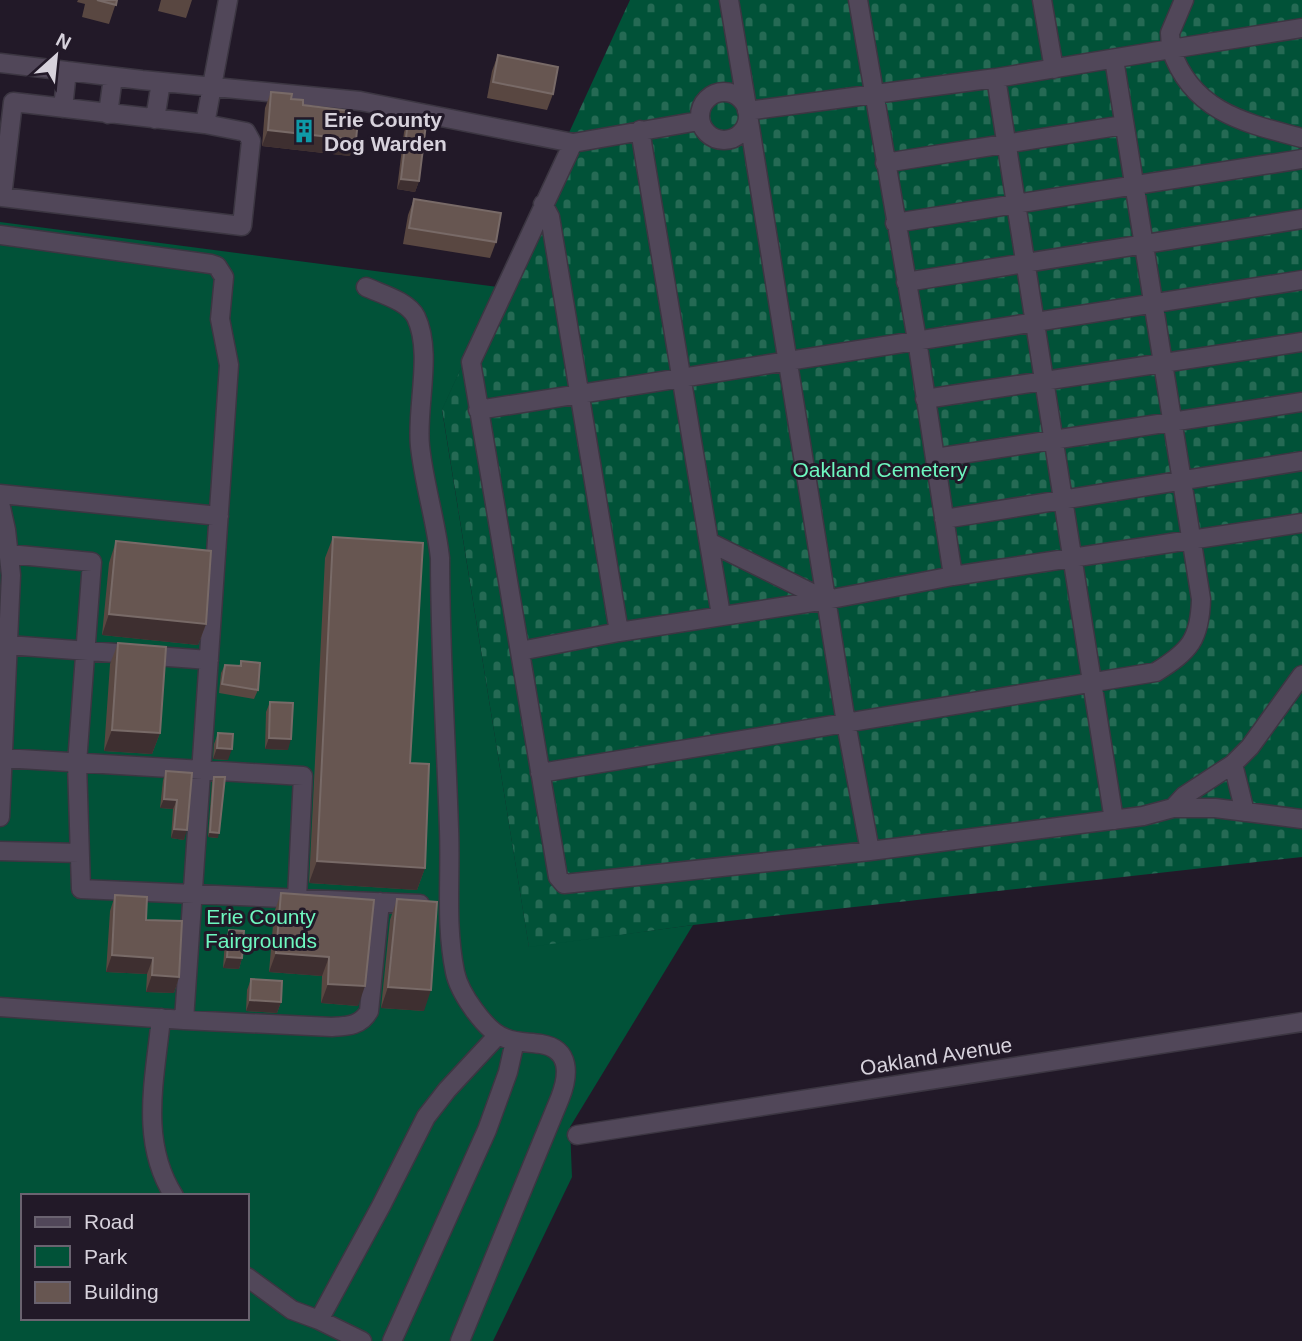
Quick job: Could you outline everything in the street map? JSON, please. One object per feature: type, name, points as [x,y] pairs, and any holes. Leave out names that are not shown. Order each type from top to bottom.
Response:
[{"type":"street","points":[[205,124],[228,0]]},
{"type":"street","points":[[729,0],[846,723],[870,851]]},
{"type":"street","points":[[858,0],[917,340],[953,576]]},
{"type":"street","points":[[1042,0],[1054,69]]},
{"type":"street","points":[[1184,0],[1170,33],[1171,50],[1176,65],[1187,83],[1202,100],[1226,114],[1259,127],[1302,138]]},
{"type":"street","points":[[747,111],[996,78],[1302,28]]},
{"type":"street","points":[[540,773],[1156,672],[1176,660],[1192,642],[1200,622],[1201,599],[1114,59]]},
{"type":"street","points":[[0,63],[360,101],[573,144],[699,121]]},
{"type":"street","points":[[63,108],[66,71]]},
{"type":"street","points":[[108,114],[113,77]]},
{"type":"street","points":[[996,78],[1070,557],[1114,820]]},
{"type":"street","points":[[155,119],[161,82]]},
{"type":"street","points":[[719,92],[736,94],[747,111],[743,131],[729,140],[721,140],[707,134],[699,121],[699,113],[705,99],[719,92]]},
{"type":"street","points":[[13,102],[63,108],[205,124],[246,132],[251,141],[242,226],[1,202],[13,102]]},
{"type":"street","points":[[886,163],[1124,125]]},
{"type":"street","points":[[640,130],[721,615]]},
{"type":"street","points":[[573,144],[471,362],[558,877],[564,884],[870,851],[1143,816],[1173,808],[1215,808],[1302,819]]},
{"type":"street","points":[[895,223],[1302,159]]},
{"type":"street","points":[[543,204],[551,217],[619,632]]},
{"type":"street","points":[[906,282],[1302,219]]},
{"type":"street","points":[[0,235],[211,264],[222,271],[224,282],[220,319],[229,365],[184,1020]]},
{"type":"street","points":[[478,410],[1302,280]]},
{"type":"street","points":[[366,287],[411,310],[417,322],[424,361],[419,420],[420,447],[440,558],[449,832],[447,905],[455,975],[460,989],[487,1025],[507,1038],[544,1044],[557,1050],[567,1067],[566,1081],[460,1341]]},
{"type":"street","points":[[925,400],[1302,342]]},
{"type":"street","points":[[935,458],[1302,402]]},
{"type":"street","points":[[944,519],[1302,461]]},
{"type":"street","points":[[0,494],[219,516]]},
{"type":"street","points":[[0,503],[11,575],[0,817]]},
{"type":"street","points":[[520,651],[953,576],[1302,523]]},
{"type":"street","points":[[709,542],[826,600]]},
{"type":"street","points":[[9,554],[92,562],[76,763],[81,889],[447,905]]},
{"type":"street","points":[[8,645],[209,660]]},
{"type":"street","points":[[1173,808],[1184,796],[1233,764],[1250,747],[1301,674]]},
{"type":"street","points":[[3,758],[303,776],[297,898]]},
{"type":"street","points":[[1233,764],[1245,812]]},
{"type":"street","points":[[0,851],[79,853]]},
{"type":"street","points":[[0,1007],[332,1027],[360,1022],[369,1011],[380,902]]},
{"type":"street","points":[[162,1018],[151,1128],[158,1165],[173,1194]]},
{"type":"street","name":"Oakland Avenue","points":[[577,1135],[1302,1022]]},
{"type":"street","points":[[319,1320],[426,1118],[447,1090],[507,1038]]},
{"type":"street","points":[[393,1341],[486,1130],[508,1072],[507,1038]]},
{"type":"street","points":[[248,1278],[292,1310],[362,1341]]},
{"type":"green space","name":"Oakland Cemetery","points":[[630,0],[1302,0],[1302,857],[693,925],[529,948],[442,409]]},
{"type":"green space","name":"Erie County Fairgrounds","points":[[0,222],[498,287],[442,410],[529,947],[693,925],[570,1127],[572,1177],[493,1341],[0,1341]]},
{"type":"building","points":[[97,0],[117,0],[116,5]]},
{"type":"building","points":[[498,55],[558,67],[553,94],[493,82]]},
{"type":"building","points":[[271,92],[292,94],[291,99],[303,100],[303,105],[351,111],[350,119],[358,120],[356,140],[268,130]]},
{"type":"building","points":[[408,121],[426,124],[419,181],[401,179]]},
{"type":"building","points":[[414,199],[501,213],[496,242],[409,228]]},
{"type":"building","points":[[333,537],[423,543],[410,763],[429,764],[425,868],[317,861]]},
{"type":"building","points":[[116,541],[211,551],[206,624],[109,614]]},
{"type":"building","points":[[118,643],[166,647],[160,733],[112,730]]},
{"type":"building","points":[[241,661],[260,663],[258,690],[222,684],[225,665],[241,666]]},
{"type":"building","points":[[270,702],[293,703],[291,739],[269,738]]},
{"type":"building","points":[[218,733],[233,734],[232,749],[217,748]]},
{"type":"building","points":[[166,771],[192,773],[187,830],[174,829],[177,800],[164,799]]},
{"type":"building","points":[[214,777],[225,777],[219,833],[210,832]]},
{"type":"building","points":[[281,893],[374,900],[365,986],[328,984],[329,957],[276,953]]},
{"type":"building","points":[[115,895],[147,897],[146,920],[182,921],[179,977],[152,975],[153,958],[112,955]]},
{"type":"building","points":[[397,899],[437,902],[431,990],[388,987]]},
{"type":"building","points":[[229,930],[244,931],[242,958],[227,957]]},
{"type":"building","points":[[251,979],[282,981],[281,1002],[250,1000]]},
{"type":"place","name":"Erie County Dog Warden","points":[[304,131]]}]
